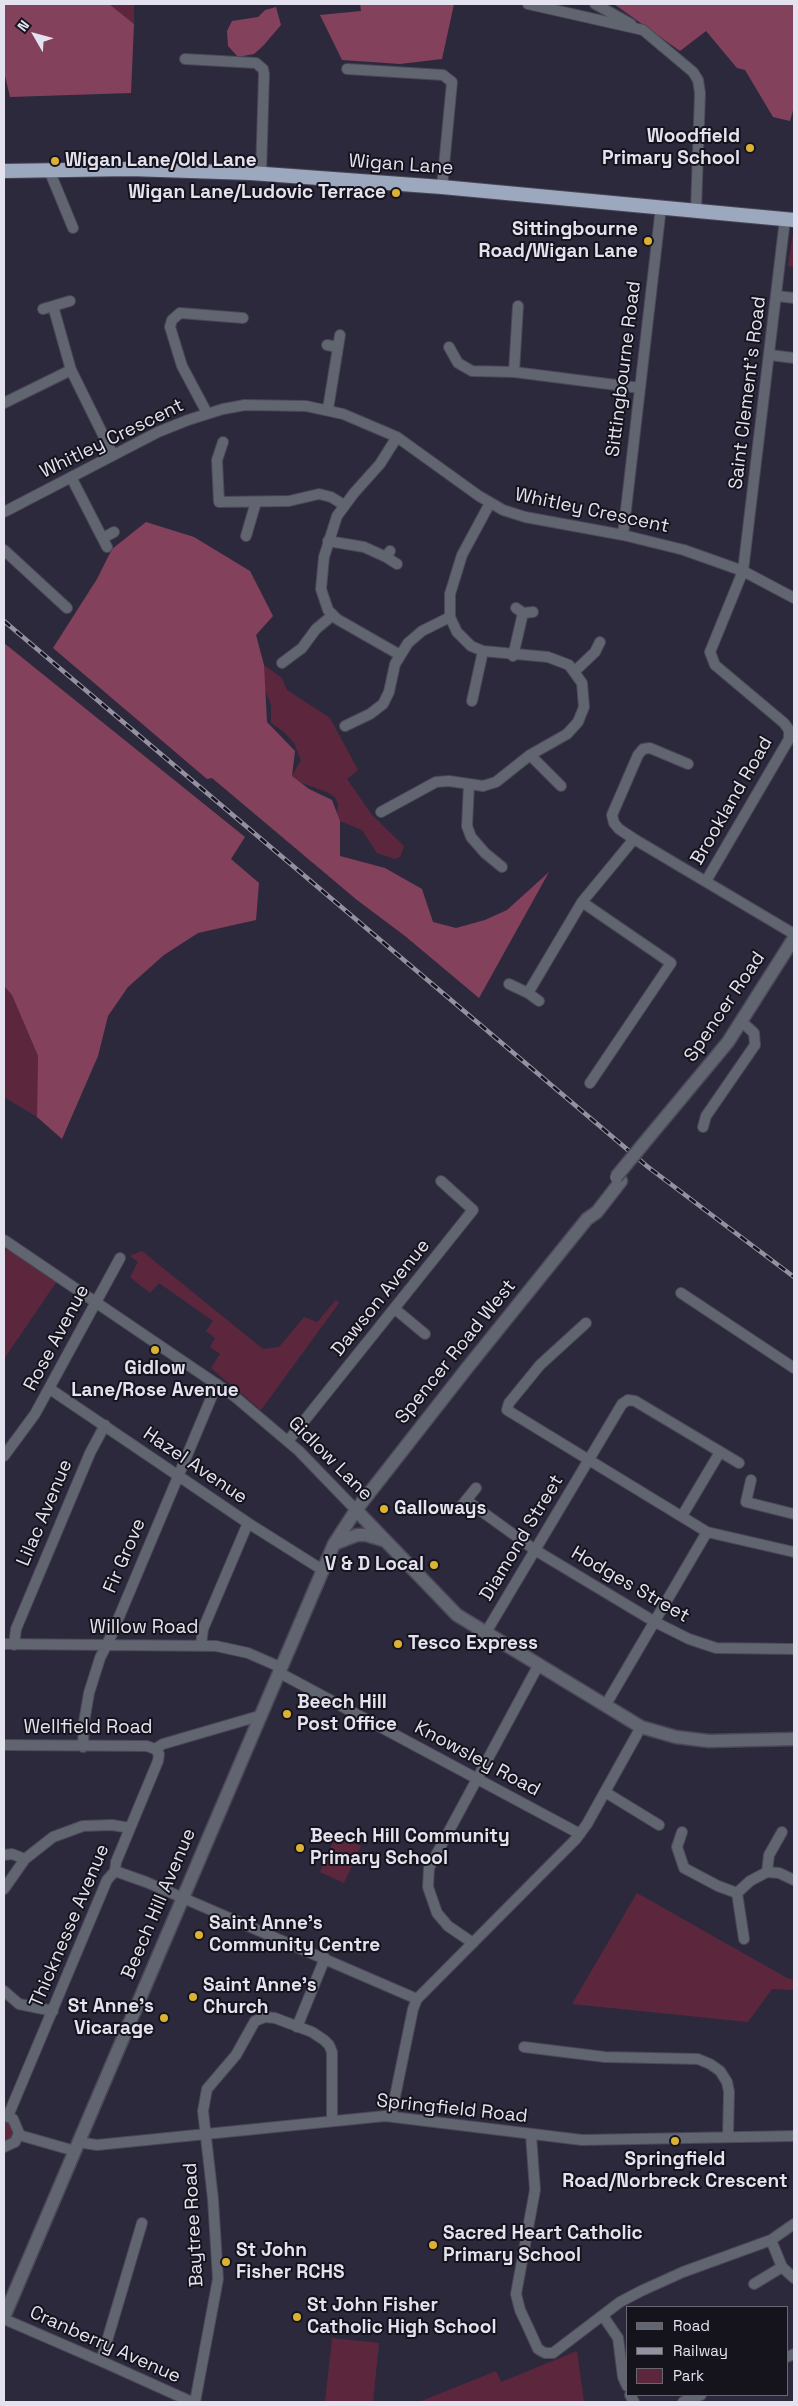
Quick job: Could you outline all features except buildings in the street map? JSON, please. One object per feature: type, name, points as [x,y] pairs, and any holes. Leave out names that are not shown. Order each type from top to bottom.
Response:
[{"type":"highway","name":"Wigan Lane","points":[[4,172],[130,169],[261,174],[442,187],[789,220]]},
{"type":"street","points":[[528,4],[636,27]]},
{"type":"street","points":[[595,4],[649,34],[693,72],[698,80],[700,93],[696,210]]},
{"type":"street","points":[[186,59],[256,63],[263,69],[261,174]]},
{"type":"street","points":[[347,69],[443,75],[452,82],[442,187]]},
{"type":"street","points":[[49,170],[73,228]]},
{"type":"street","name":"Sittingbourne Road","points":[[623,535],[661,207]]},
{"type":"street","name":"Saint Clement's Road","points":[[743,571],[777,296],[789,220]]},
{"type":"street","points":[[777,296],[794,298]]},
{"type":"street","points":[[43,309],[70,301]]},
{"type":"street","points":[[53,306],[71,370],[113,456]]},
{"type":"street","points":[[514,372],[518,306]]},
{"type":"street","points":[[207,413],[182,366],[170,327],[172,320],[180,313],[243,318]]},
{"type":"street","points":[[328,410],[340,335]]},
{"type":"street","points":[[327,345],[338,347]]},
{"type":"street","points":[[449,346],[458,363],[472,371],[514,372],[640,388]]},
{"type":"street","points":[[770,355],[794,358]]},
{"type":"street","points":[[4,403],[71,370]]},
{"type":"street","name":"Whitley Crescent","points":[[4,512],[176,424],[207,413],[235,406],[260,404],[306,406],[359,419],[397,437],[490,503],[525,517],[623,535],[684,550],[743,571],[794,598]]},
{"type":"street","points":[[397,437],[380,464],[344,505],[328,541],[321,589],[325,602],[333,615],[400,655]]},
{"type":"street","points":[[223,442],[217,460],[219,502],[297,500],[319,494],[331,497],[344,505]]},
{"type":"street","points":[[71,477],[105,542],[114,532]]},
{"type":"street","points":[[246,536],[256,502]]},
{"type":"street","points":[[381,812],[397,808],[436,782],[449,781],[483,786],[496,782],[530,755],[567,734],[578,722],[584,707],[585,699],[582,683],[575,671],[556,659],[513,656],[483,651],[471,646],[457,632],[450,617],[450,594],[462,555],[490,503]]},
{"type":"street","points":[[328,541],[364,547],[388,554],[396,564]]},
{"type":"street","points":[[4,550],[67,608]]},
{"type":"street","name":"Brookland Road","points":[[706,881],[789,740],[789,730],[784,723],[715,665],[710,656],[743,571]]},
{"type":"street","points":[[513,656],[524,611]]},
{"type":"street","points":[[281,664],[302,648],[316,628],[333,615]]},
{"type":"street","points":[[345,726],[383,704],[389,692],[395,664],[400,655],[422,631],[450,617]]},
{"type":"street","points":[[575,671],[594,652],[602,639]]},
{"type":"street","points":[[472,701],[483,651]]},
{"type":"street","points":[[356,721],[362,730]]},
{"type":"street","points":[[688,764],[650,748],[643,749],[638,755],[612,815],[614,823],[619,829],[634,839],[794,936]]},
{"type":"street","points":[[530,755],[561,786]]},
{"type":"street","points":[[469,784],[467,826],[475,844],[490,863],[502,867]]},
{"type":"street","points":[[528,994],[582,902],[634,839]]},
{"type":"street","points":[[582,902],[671,963],[590,1083]]},
{"type":"street","name":"Spencer Road","points":[[651,1139],[680,1108],[685,1096],[742,1022],[794,936]]},
{"type":"street","points":[[509,984],[539,1001]]},
{"type":"street","points":[[702,1127],[706,1116],[755,1045],[754,1034],[742,1022]]},
{"type":"street","name":"Spencer Road West","points":[[356,1510],[587,1219],[597,1212],[619,1179],[651,1139]]},
{"type":"street","name":"Dawson Avenue","points":[[288,1441],[473,1210],[441,1181]]},
{"type":"street","name":"Gidlow Lane","points":[[4,1240],[217,1384],[288,1441],[447,1606],[485,1634],[641,1727],[676,1737],[709,1741],[794,1739]]},
{"type":"street","name":"Rose Avenue","points":[[4,1456],[25,1430],[50,1389],[120,1258]]},
{"type":"street","points":[[681,1293],[794,1368]]},
{"type":"street","points":[[394,1309],[425,1334]]},
{"type":"street","points":[[586,1322],[540,1365],[507,1406],[507,1410],[707,1532],[794,1552]]},
{"type":"street","name":"Fir Grove","points":[[83,1747],[84,1722],[90,1692],[105,1647],[217,1384]]},
{"type":"street","name":"Hazel Avenue","points":[[50,1389],[248,1523],[321,1569]]},
{"type":"street","name":"Diamond Street","points":[[485,1634],[590,1461],[622,1404],[628,1400],[635,1401],[720,1452]]},
{"type":"street","name":"Lilac Avenue","points":[[9,1644],[90,1452],[105,1425]]},
{"type":"street","points":[[682,1516],[720,1452],[738,1463]]},
{"type":"street","points":[[751,1480],[746,1502],[794,1514]]},
{"type":"street","points":[[459,1509],[476,1488]]},
{"type":"street","name":"Hodges Street","points":[[466,1500],[535,1550],[655,1622],[689,1639],[716,1648],[794,1649]]},
{"type":"street","name":"Beech Hill Avenue","points":[[4,2318],[321,1569],[334,1544],[356,1510]]},
{"type":"street","points":[[200,1645],[203,1629],[248,1523]]},
{"type":"street","points":[[605,1706],[707,1532]]},
{"type":"street","points":[[334,1544],[366,1535],[383,1540]]},
{"type":"street","name":"Willow Road","points":[[9,1644],[105,1647],[200,1645],[237,1650],[279,1670]]},
{"type":"street","points":[[473,1943],[441,1919],[431,1901],[428,1879],[431,1862],[538,1666]]},
{"type":"street","name":"Knowsley Road","points":[[279,1670],[580,1834]]},
{"type":"street","name":"Wellfield Road","points":[[4,1745],[147,1746],[155,1749],[164,1744],[258,1716]]},
{"type":"street","points":[[392,2116],[413,2010],[418,1999],[580,1834],[641,1727]]},
{"type":"street","name":"Thicknesse Avenue","points":[[6,2116],[53,2011],[107,1880],[115,1871],[116,1862],[158,1761],[159,1754],[155,1749]]},
{"type":"street","points":[[605,1792],[659,1825]]},
{"type":"street","points":[[4,1889],[25,1859],[53,1837],[83,1826],[112,1825],[130,1828]]},
{"type":"street","points":[[682,1832],[674,1847],[684,1868],[718,1886],[737,1893]]},
{"type":"street","points":[[767,1872],[772,1840],[782,1832]]},
{"type":"street","points":[[4,1855],[12,1854],[25,1859]]},
{"type":"street","points":[[115,1871],[122,1872],[182,1897],[418,1999]]},
{"type":"street","points":[[737,1893],[750,1881],[767,1872],[779,1873],[794,1880]]},
{"type":"street","points":[[737,1893],[744,1939]]},
{"type":"street","points":[[297,2027],[325,1958]]},
{"type":"street","points":[[4,1991],[19,2004],[53,2011]]},
{"type":"street","name":"Baytree Road","points":[[193,2402],[218,2279],[203,2104],[207,2089],[236,2056],[252,2024],[258,2019],[268,2017],[297,2027],[324,2040],[332,2052],[332,2121]]},
{"type":"street","points":[[524,2047],[605,2057],[698,2059],[710,2064],[720,2071],[727,2082],[729,2092],[728,2135]]},
{"type":"street","points":[[4,2147],[15,2142],[19,2135],[17,2123],[6,2116]]},
{"type":"street","name":"Springfield Road","points":[[76,2147],[392,2116],[582,2140],[728,2135],[794,2136]]},
{"type":"street","points":[[19,2135],[76,2147]]},
{"type":"street","points":[[531,2135],[535,2190],[516,2294],[520,2310],[538,2349],[545,2353],[553,2353],[620,2302],[683,2272],[771,2240],[794,2224]]},
{"type":"street","points":[[101,2360],[142,2223]]},
{"type":"street","points":[[771,2240],[782,2266],[794,2278]]},
{"type":"street","points":[[756,2279],[782,2266]]},
{"type":"street","points":[[603,2316],[623,2336],[623,2377],[626,2384]]},
{"type":"street","name":"Cranberry Avenue","points":[[4,2318],[193,2402]]},
{"type":"street","points":[[683,2402],[699,2396]]},
{"type":"green space","points":[[109,4],[134,4],[134,24],[112,7]]},
{"type":"green space","points":[[794,233],[794,267],[788,266]]},
{"type":"green space","points":[[264,665],[282,678],[287,690],[330,718],[358,770],[347,779],[372,815],[404,846],[400,857],[395,859],[377,853],[362,830],[340,821],[337,814],[338,804],[335,797],[327,792],[299,782],[292,776],[301,760],[294,743],[285,733],[271,723],[271,704],[263,686]]},
{"type":"green space","points":[[4,986],[12,995],[38,1056],[37,1117],[4,1097]]},
{"type":"green space","points":[[7,1247],[57,1281],[4,1359],[4,1256]]},
{"type":"green space","points":[[142,1251],[263,1349],[279,1347],[304,1317],[317,1322],[336,1300],[339,1303],[261,1410],[211,1368],[220,1354],[210,1347],[215,1338],[206,1331],[213,1321],[159,1283],[150,1293],[130,1277],[138,1262],[130,1256]]},
{"type":"green space","points":[[336,1835],[361,1846],[344,1883],[320,1872]]},
{"type":"green space","points":[[637,1893],[787,1978],[794,1980],[794,1990],[772,1989],[748,2022],[572,2004]]},
{"type":"green space","points":[[4,2119],[9,2121],[15,2131],[13,2138],[4,2143]]},
{"type":"green space","points":[[332,2338],[379,2343],[373,2402],[325,2402]]},
{"type":"green space","points":[[577,2351],[584,2402],[419,2402],[496,2371],[501,2382]]},
{"type":"shaded area","points":[[4,4],[109,4],[134,24],[131,93],[10,97],[4,72]]},
{"type":"shaded area","points":[[360,4],[454,4],[442,59],[400,64],[342,60],[320,15],[361,11]]},
{"type":"shaded area","points":[[614,4],[794,4],[794,107],[790,121],[773,117],[745,70],[737,68],[706,31],[680,51]]},
{"type":"shaded area","points":[[276,7],[281,25],[254,54],[238,57],[228,46],[227,31],[232,21],[258,17],[265,10]]},
{"type":"shaded area","points":[[146,522],[194,537],[250,571],[273,616],[256,635],[264,665],[267,722],[295,751],[292,776],[309,789],[332,800],[340,821],[340,856],[385,868],[422,889],[433,922],[456,928],[485,920],[507,910],[549,872],[479,998],[405,936],[357,900],[212,778],[207,779],[53,648],[97,579],[112,549]]},
{"type":"shaded area","points":[[4,643],[245,837],[231,859],[259,883],[256,920],[198,933],[164,955],[128,987],[108,1016],[98,1056],[62,1139],[37,1117],[38,1056],[12,995],[4,986]]},
{"type":"railway","points":[[4,621],[648,1167],[794,1277]]},
{"type":"place","name":"Woodfield Primary School","points":[[750,148]]},
{"type":"place","name":"Wigan Lane/Old Lane","points":[[55,161]]},
{"type":"place","name":"Wigan Lane/Ludovic Terrace","points":[[396,193]]},
{"type":"place","name":"Sittingbourne Road/Wigan Lane","points":[[648,241]]},
{"type":"place","name":"Gidlow Lane/Rose Avenue","points":[[155,1350]]},
{"type":"place","name":"Galloways","points":[[384,1509]]},
{"type":"place","name":"V & D Local","points":[[434,1565]]},
{"type":"place","name":"Tesco Express","points":[[398,1644]]},
{"type":"place","name":"Beech Hill Post Office","points":[[287,1714]]},
{"type":"place","name":"Beech Hill Community Primary School","points":[[300,1848]]},
{"type":"place","name":"Saint Anne's Community Centre","points":[[199,1935]]},
{"type":"place","name":"Saint Anne's Church","points":[[193,1997]]},
{"type":"place","name":"St Anne's Vicarage","points":[[164,2018]]},
{"type":"place","name":"Springfield Road/Norbreck Crescent","points":[[675,2141]]},
{"type":"place","name":"Sacred Heart Catholic Primary School","points":[[433,2245]]},
{"type":"place","name":"St John Fisher RCHS","points":[[226,2262]]},
{"type":"place","name":"St John Fisher Catholic High School","points":[[297,2317]]}]
